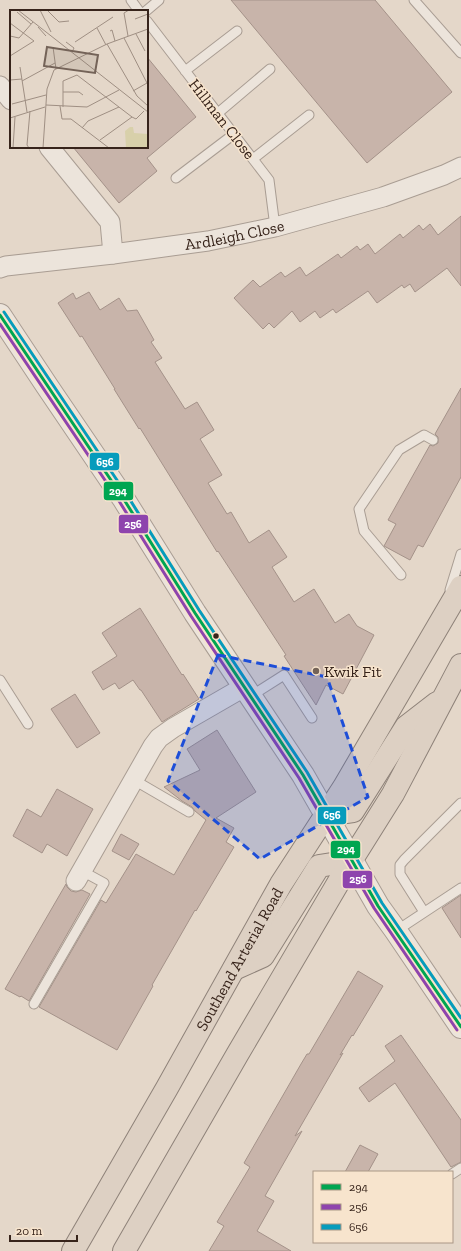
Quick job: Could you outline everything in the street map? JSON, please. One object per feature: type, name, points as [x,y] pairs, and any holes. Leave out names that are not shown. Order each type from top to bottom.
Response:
[{"type":"highway","name":"Southend Arterial Road","points":[[73,1251],[167,1088],[281,884],[344,787],[461,587]]},
{"type":"highway","points":[[124,1251],[351,861],[393,794],[461,665]]},
{"type":"highway","points":[[325,815],[353,811],[406,727],[443,698]]},
{"type":"highway","points":[[234,969],[263,956],[319,866],[351,861]]},
{"type":"street","points":[[0,86],[10,99]]},
{"type":"street","points":[[49,148],[110,222],[113,254]]},
{"type":"street","name":"Ardleigh Close","points":[[0,268],[6,266],[208,242],[275,227],[383,197],[461,167]]},
{"type":"street","points":[[0,314],[123,498],[195,613],[303,775],[378,906],[461,1027]]},
{"type":"street","points":[[79,876],[159,738],[173,728],[247,692]]},
{"type":"lane","points":[[131,0],[138,10]]},
{"type":"lane","points":[[147,10],[159,0]]},
{"type":"lane","points":[[414,0],[461,53]]},
{"type":"lane","name":"Hillman Close","points":[[148,22],[269,180],[275,227]]},
{"type":"lane","points":[[185,71],[237,31]]},
{"type":"lane","points":[[218,113],[270,70]]},
{"type":"lane","points":[[253,159],[309,115]]},
{"type":"lane","points":[[176,178],[234,134]]},
{"type":"lane","points":[[401,575],[364,531],[359,510],[399,450],[424,435],[432,440]]},
{"type":"lane","points":[[439,624],[461,554]]},
{"type":"lane","points":[[247,692],[284,675],[312,718]]},
{"type":"lane","points":[[0,680],[28,724]]},
{"type":"lane","points":[[134,780],[189,812]]},
{"type":"lane","points":[[424,912],[400,874],[400,865],[461,804]]},
{"type":"lane","points":[[34,1004],[104,883],[79,876]]},
{"type":"lane","points":[[396,931],[461,888]]},
{"type":"highlighted area","points":[[218,655],[327,677],[368,797],[260,859],[168,781]]},
{"type":"building","points":[[231,0],[375,0],[452,92],[367,163]]},
{"type":"building","points":[[148,58],[196,117],[147,158],[157,171],[119,203],[74,148],[148,148]]},
{"type":"building","points":[[461,216],[461,286],[447,268],[415,292],[410,284],[404,288],[402,285],[377,303],[368,291],[336,313],[333,309],[320,318],[315,311],[300,322],[292,311],[274,328],[269,323],[263,329],[234,298],[253,280],[260,287],[281,272],[285,277],[300,267],[306,276],[338,254],[341,258],[357,246],[360,250],[368,244],[375,254],[400,234],[403,238],[419,225],[423,230],[430,224],[438,235]]},
{"type":"building","points":[[89,292],[100,310],[119,298],[127,311],[137,310],[154,340],[151,342],[162,358],[155,362],[185,409],[197,402],[214,430],[200,439],[222,475],[208,483],[227,514],[231,512],[249,543],[269,530],[287,557],[272,567],[294,602],[314,589],[335,623],[349,614],[357,626],[374,635],[343,694],[326,685],[316,705],[284,656],[286,655],[218,551],[217,552],[140,428],[139,429],[82,336],[80,337],[58,303],[73,293],[76,299]]},
{"type":"building","points":[[461,388],[461,477],[423,547],[418,545],[410,560],[384,546],[396,524],[388,520],[430,445],[433,446],[438,443],[438,437],[435,434]]},
{"type":"building","points":[[140,608],[182,675],[183,674],[199,699],[162,722],[133,680],[119,689],[115,683],[103,690],[92,672],[117,656],[102,633]]},
{"type":"building","points":[[75,694],[100,733],[77,748],[51,709]]},
{"type":"building","points":[[217,730],[256,792],[216,818],[234,828],[226,842],[234,847],[196,911],[195,910],[117,1050],[39,1007],[101,900],[106,903],[136,854],[174,875],[206,820],[192,807],[164,787],[200,770],[187,749]]},
{"type":"building","points":[[57,789],[93,809],[67,856],[47,844],[42,853],[13,836],[27,809],[41,817]]},
{"type":"building","points":[[121,834],[139,844],[129,860],[112,851]]},
{"type":"building","points":[[66,884],[71,891],[76,892],[82,890],[90,894],[29,1001],[5,989]]},
{"type":"building","points":[[461,895],[461,938],[442,908]]},
{"type":"building","points":[[358,971],[383,986],[340,1055],[343,1053],[295,1136],[302,1131],[265,1196],[274,1201],[257,1231],[291,1251],[209,1251],[224,1226],[217,1222],[250,1167],[244,1163],[301,1064],[307,1054],[309,1054]]},
{"type":"building","points":[[401,1035],[461,1120],[461,1162],[451,1167],[395,1083],[369,1102],[359,1088],[395,1061],[385,1046]]},
{"type":"building","points":[[360,1145],[378,1154],[369,1171],[346,1171]]},
{"type":"transit line","name":"656","points":[[4,312],[127,495],[199,610],[307,772],[382,903],[461,1018]]},
{"type":"transit line","name":"294","points":[[0,315],[123,498],[195,613],[303,775],[378,906],[461,1027]]},
{"type":"transit line","name":"256","points":[[0,324],[119,501],[191,616],[299,778],[374,908],[457,1030]]},
{"type":"place","name":"Kwik Fit","points":[[316,671]]}]
